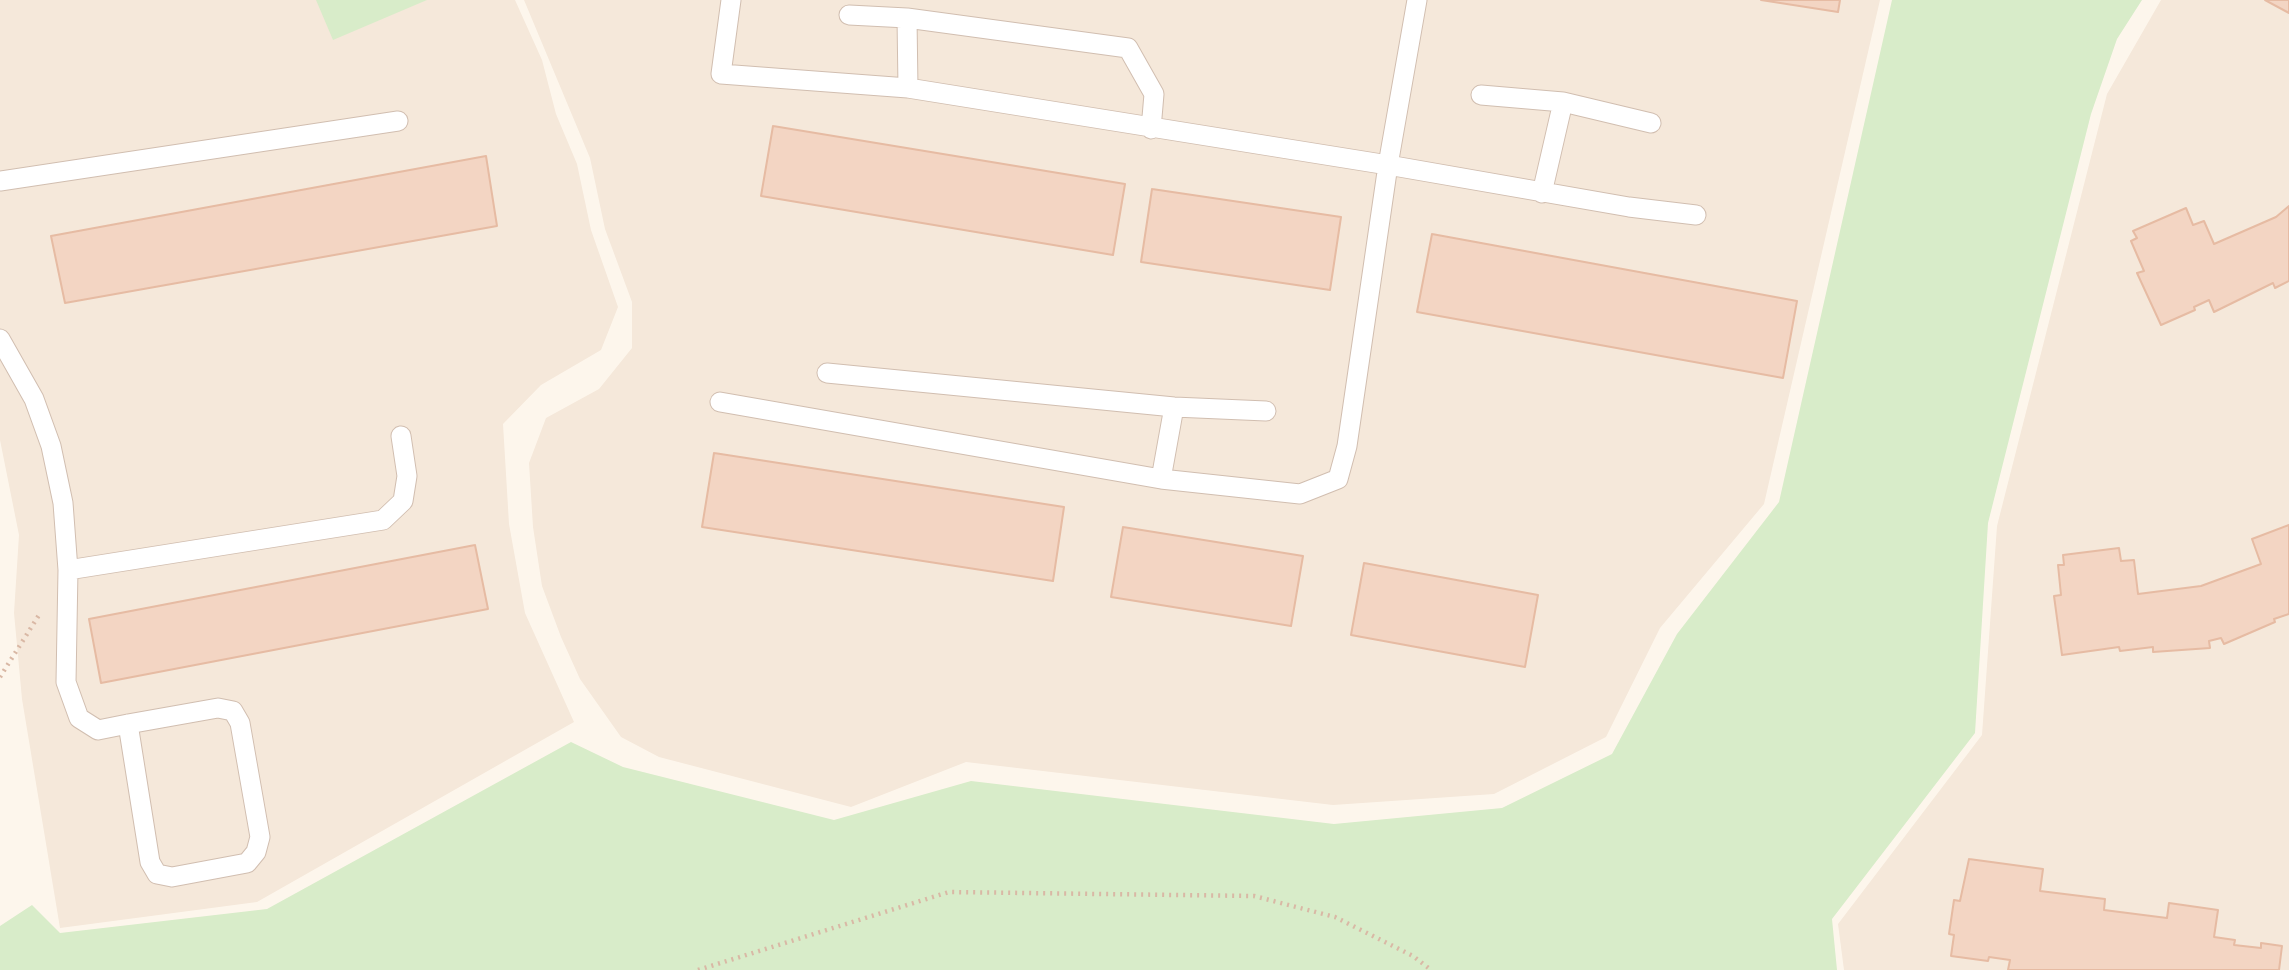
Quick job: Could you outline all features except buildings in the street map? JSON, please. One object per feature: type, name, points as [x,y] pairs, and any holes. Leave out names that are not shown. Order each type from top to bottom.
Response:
[{"type":"lane","points":[[731,0],[721,74],[908,88],[1696,215]]},
{"type":"lane","points":[[720,402],[1161,479],[1300,494],[1338,479],[1347,446],[1388,165],[1417,0]]},
{"type":"lane","points":[[849,15],[908,18],[1128,48],[1154,94],[1151,129]]},
{"type":"lane","points":[[908,18],[908,88]]},
{"type":"lane","points":[[1481,95],[1563,102],[1651,123]]},
{"type":"lane","points":[[1542,192],[1563,102]]},
{"type":"lane","points":[[0,181],[398,121]]},
{"type":"lane","points":[[0,340],[34,399],[51,446],[63,503],[68,570],[66,682],[79,718],[98,730],[128,724],[218,708],[233,711],[240,723],[260,837],[257,852],[247,863],[172,877],[157,874],[150,862],[128,724]]},
{"type":"lane","points":[[827,373],[1174,407],[1265,411]]},
{"type":"lane","points":[[1161,479],[1174,407]]},
{"type":"lane","points":[[68,570],[383,520],[402,501],[407,476],[401,436]]},
{"type":"path","points":[[0,677],[41,613]]},
{"type":"path","points":[[698,970],[948,892],[1254,896],[1335,917],[1413,956],[1431,970]]},
{"type":"shaded area","points":[[0,0],[515,0],[542,60],[556,114],[577,164],[591,230],[618,307],[601,350],[541,385],[503,424],[509,524],[525,613],[574,722],[257,902],[60,928],[22,699],[14,613],[19,535],[0,440]]},
{"type":"shaded area","points":[[524,0],[1880,0],[1764,504],[1660,628],[1606,737],[1494,794],[1333,805],[966,762],[851,807],[659,757],[621,737],[580,679],[561,637],[542,586],[533,527],[529,463],[546,418],[599,389],[632,348],[632,302],[605,229],[590,158]]},
{"type":"shaded area","points":[[2161,0],[2289,0],[2289,970],[1844,970],[1838,924],[1982,735],[1997,526],[2107,94]]},
{"type":"green space","points":[[316,0],[427,0],[333,40]]},
{"type":"green space","points":[[1892,0],[2142,0],[2117,39],[2091,114],[1988,523],[1975,733],[1832,919],[1837,970],[0,970],[0,926],[32,905],[60,933],[267,909],[571,742],[623,767],[834,820],[971,781],[1334,824],[1502,808],[1612,754],[1677,634],[1779,502]]}]
